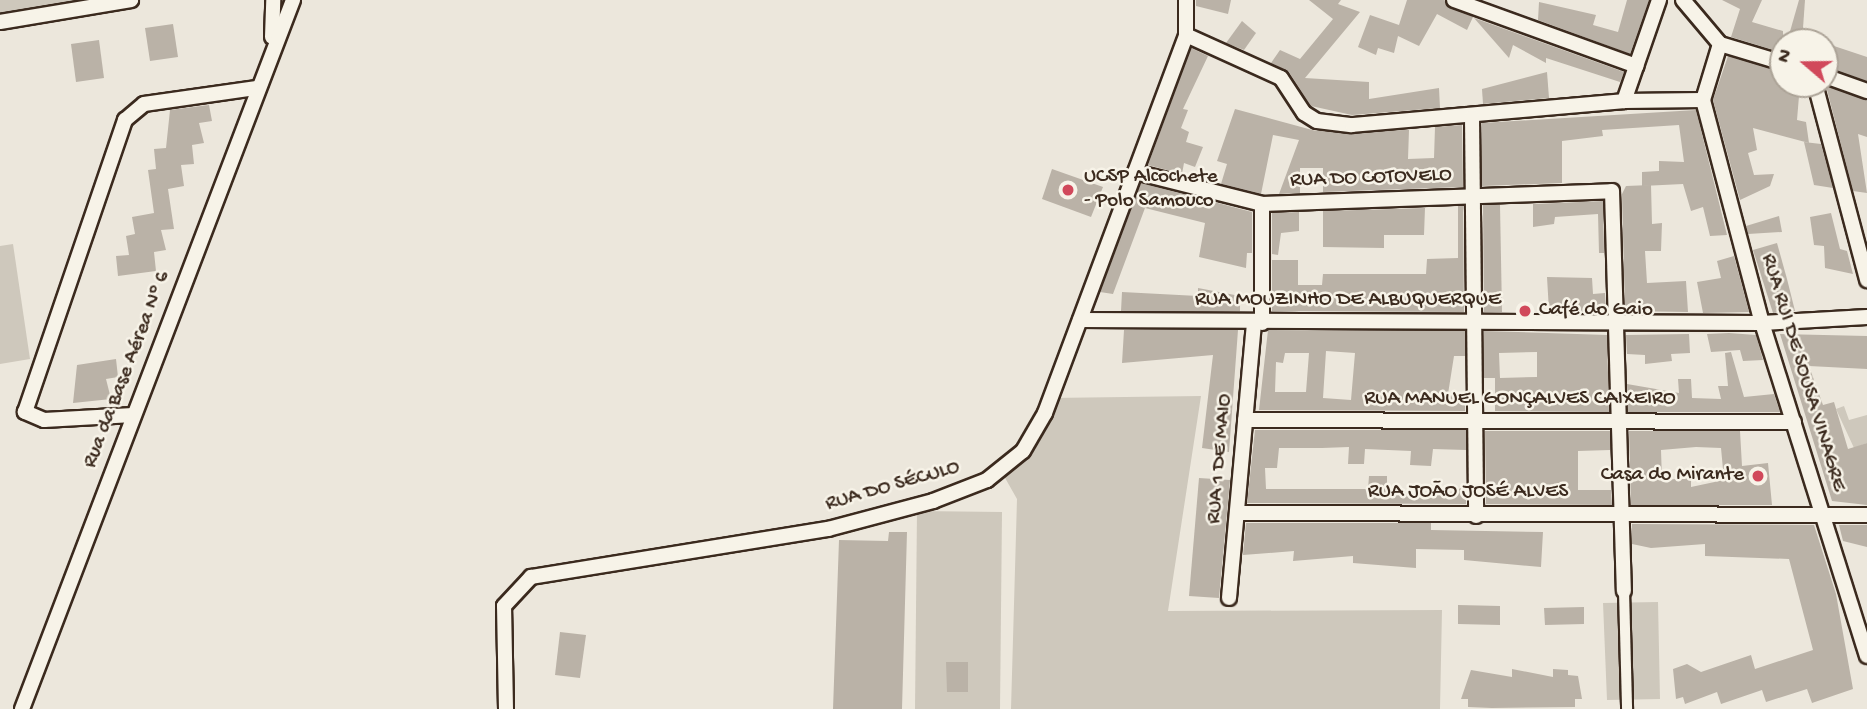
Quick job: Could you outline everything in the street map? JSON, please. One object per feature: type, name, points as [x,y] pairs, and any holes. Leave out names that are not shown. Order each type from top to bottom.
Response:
[{"type":"street","points":[[0,22],[131,0]]},
{"type":"street","points":[[271,45],[273,0]]},
{"type":"street","points":[[271,45],[291,0],[283,0]]},
{"type":"street","points":[[1186,0],[1186,34],[1281,78],[1304,113],[1317,121],[1352,125],[1472,117],[1625,101],[1703,100],[1720,44]]},
{"type":"street","points":[[1454,0],[1636,66]]},
{"type":"street","points":[[1625,101],[1659,0]]},
{"type":"street","points":[[1683,0],[1720,44],[1769,59]]},
{"type":"street","name":"RUA DO SÉCULO","points":[[506,709],[504,606],[514,590],[542,574],[828,529],[987,480],[1023,451],[1039,422],[1080,320],[1186,34]]},
{"type":"street","name":"Rua da Base Aérea Nº 6","points":[[22,709],[271,45]]},
{"type":"street","points":[[1839,81],[1867,91]]},
{"type":"street","points":[[133,415],[44,420],[25,412],[125,120],[144,104],[257,88]]},
{"type":"street","points":[[1819,98],[1867,280]]},
{"type":"street","name":"RUA RUI DE SOUSA VINAGRE","points":[[1703,100],[1762,323],[1867,656]]},
{"type":"street","points":[[1472,117],[1478,420],[1476,516]]},
{"type":"street","name":"RUA DO COTOVELO","points":[[1135,172],[1262,204],[1612,191],[1616,322]]},
{"type":"street","name":"RUA 1 DE MAIO","points":[[1229,598],[1245,420],[1258,323],[1262,204]]},
{"type":"street","name":"RUA MOUZINHO DE ALBUQUERQUE","points":[[1080,320],[1258,323],[1762,323],[1867,317]]},
{"type":"street","points":[[1616,322],[1627,709]]},
{"type":"street","name":"RUA MANUEL GONÇALVES CAIXEIRO","points":[[1245,420],[1794,422]]},
{"type":"street","name":"RUA JOÃO JOSÉ ALVES","points":[[1238,513],[1476,516],[1867,515]]},
{"type":"shaded area","points":[[0,0],[89,0],[0,18]]},
{"type":"shaded area","points":[[13,244],[30,359],[0,364],[0,246]]},
{"type":"shaded area","points":[[1201,396],[1168,611],[1442,610],[1440,709],[1011,709],[1017,499],[1000,469],[1023,451],[1050,398]]},
{"type":"shaded area","points":[[1844,406],[1849,420],[1867,415],[1867,443],[1854,448],[1836,409]]},
{"type":"shaded area","points":[[917,511],[1002,512],[1000,709],[915,709]]},
{"type":"shaded area","points":[[1658,602],[1660,699],[1607,700],[1603,603]]},
{"type":"building","points":[[1196,0],[1231,0],[1228,14],[1196,6]]},
{"type":"building","points":[[1309,0],[1341,0],[1338,4],[1360,12],[1305,78],[1369,82],[1369,99],[1439,88],[1440,108],[1352,115],[1311,106],[1289,72],[1271,63],[1280,50],[1300,59],[1333,19]]},
{"type":"building","points":[[1407,0],[1444,0],[1473,17],[1467,30],[1437,14],[1419,46],[1398,36],[1394,53],[1378,48],[1376,55],[1358,47],[1370,15],[1399,25]]},
{"type":"building","points":[[1627,0],[1649,0],[1630,54],[1538,20],[1539,2],[1596,15],[1593,25],[1618,32]]},
{"type":"building","points":[[1722,0],[1762,0],[1752,22],[1773,28],[1769,28],[1769,49],[1731,37],[1740,9]]},
{"type":"building","points":[[1799,0],[1805,0],[1803,28],[1791,28]]},
{"type":"building","points":[[1474,18],[1624,72],[1620,82],[1546,58],[1546,63],[1513,45],[1509,58]]},
{"type":"building","points":[[1242,21],[1256,33],[1244,50],[1226,43]]},
{"type":"building","points":[[173,24],[178,57],[150,61],[145,28]]},
{"type":"building","points":[[99,40],[104,78],[76,82],[71,44]]},
{"type":"building","points":[[1191,48],[1208,56],[1183,109],[1188,110],[1181,128],[1189,132],[1186,142],[1203,147],[1195,167],[1184,163],[1182,174],[1148,165]]},
{"type":"building","points":[[1839,48],[1867,57],[1867,81],[1839,72]]},
{"type":"building","points":[[1728,56],[1769,68],[1769,98],[1799,98],[1797,120],[1806,122],[1809,143],[1753,128],[1757,150],[1748,153],[1754,175],[1774,174],[1770,186],[1740,200],[1713,100]]},
{"type":"building","points":[[1547,72],[1549,98],[1483,104],[1482,89]]},
{"type":"building","points":[[1839,90],[1867,100],[1867,137],[1858,134],[1867,193],[1853,191],[1829,98],[1839,98]]},
{"type":"building","points":[[209,105],[212,121],[199,123],[204,143],[192,145],[194,164],[181,165],[184,186],[168,189],[174,229],[161,230],[166,250],[154,252],[156,271],[118,276],[116,256],[129,255],[126,236],[135,234],[132,217],[154,213],[148,170],[156,169],[154,149],[166,148],[170,110]]},
{"type":"building","points":[[1235,109],[1316,131],[1409,130],[1408,159],[1434,158],[1435,127],[1462,125],[1463,187],[1323,192],[1323,168],[1300,168],[1300,193],[1279,194],[1299,140],[1273,135],[1261,194],[1221,184],[1227,164],[1217,161]]},
{"type":"building","points":[[1696,110],[1727,235],[1710,236],[1703,207],[1691,211],[1683,184],[1642,186],[1642,172],[1659,171],[1659,161],[1684,162],[1679,125],[1602,130],[1603,136],[1562,141],[1562,183],[1482,186],[1482,123]]},
{"type":"building","points":[[1804,142],[1821,144],[1833,188],[1814,185]]},
{"type":"building","points":[[1052,169],[1103,187],[1091,217],[1042,199]]},
{"type":"building","points":[[1141,183],[1252,212],[1252,253],[1247,253],[1246,268],[1199,257],[1205,223],[1145,208],[1113,294],[1100,292]]},
{"type":"building","points":[[1651,185],[1652,224],[1662,223],[1661,251],[1645,251],[1647,283],[1686,281],[1688,312],[1625,311],[1622,194],[1626,186]]},
{"type":"building","points":[[1603,201],[1604,253],[1599,253],[1598,214],[1555,217],[1554,224],[1533,227],[1533,204]]},
{"type":"building","points":[[1483,205],[1500,205],[1502,312],[1484,312]]},
{"type":"building","points":[[1458,206],[1463,206],[1464,312],[1272,311],[1272,260],[1298,260],[1298,285],[1322,285],[1323,274],[1426,274],[1427,259],[1458,258]]},
{"type":"building","points":[[1425,208],[1424,235],[1384,235],[1384,248],[1323,247],[1323,211]]},
{"type":"building","points":[[1299,212],[1299,231],[1281,233],[1278,255],[1272,254],[1272,213]]},
{"type":"building","points":[[1831,213],[1840,249],[1847,251],[1853,274],[1825,268],[1824,246],[1814,245],[1810,217]]},
{"type":"building","points":[[1779,216],[1782,232],[1748,234],[1746,226]]},
{"type":"building","points":[[1777,243],[1795,311],[1773,313],[1753,250]]},
{"type":"building","points":[[1734,256],[1749,312],[1703,313],[1697,282],[1721,278],[1717,261]]},
{"type":"building","points":[[1547,277],[1592,278],[1593,294],[1605,293],[1606,312],[1549,311]]},
{"type":"building","points":[[1198,288],[1240,296],[1240,311],[1121,311],[1122,292],[1198,296]]},
{"type":"building","points":[[1124,330],[1238,330],[1229,452],[1202,448],[1213,355],[1122,363]]},
{"type":"building","points":[[1268,330],[1465,331],[1465,356],[1454,356],[1448,394],[1465,395],[1465,411],[1259,410]],"holes":[[[1326,351],[1355,353],[1351,400],[1323,398]],[[1285,353],[1309,353],[1306,392],[1275,392],[1276,362],[1283,363]]]},
{"type":"building","points":[[1484,331],[1607,335],[1609,412],[1495,411],[1495,378],[1484,378]],"holes":[[[1537,352],[1537,377],[1500,378],[1499,353]]]},
{"type":"building","points":[[1689,334],[1690,353],[1671,354],[1672,361],[1645,364],[1645,355],[1627,354],[1626,335]]},
{"type":"building","points":[[1707,334],[1756,335],[1763,360],[1743,361],[1740,350],[1711,352]]},
{"type":"building","points":[[1780,334],[1867,336],[1867,369],[1809,366],[1823,405],[1834,402],[1848,449],[1867,443],[1867,505],[1832,501]]},
{"type":"building","points":[[1731,352],[1744,397],[1774,394],[1780,412],[1628,412],[1627,384],[1679,393],[1678,379],[1691,379],[1692,398],[1721,399],[1718,386],[1728,386],[1725,353]]},
{"type":"building","points":[[116,359],[118,377],[106,379],[111,399],[73,403],[77,365]]},
{"type":"building","points":[[1255,430],[1466,430],[1466,450],[1433,449],[1431,466],[1410,465],[1411,451],[1365,449],[1364,464],[1348,464],[1349,447],[1279,448],[1277,468],[1265,468],[1266,489],[1368,489],[1369,476],[1387,476],[1387,490],[1408,493],[1449,493],[1466,486],[1466,504],[1247,503]]},
{"type":"building","points":[[1485,431],[1610,431],[1610,450],[1578,451],[1578,490],[1611,490],[1612,505],[1486,504]]},
{"type":"building","points":[[1629,431],[1740,431],[1742,466],[1768,463],[1772,505],[1631,505]],"holes":[[[1721,448],[1724,480],[1691,487],[1691,478],[1662,480],[1661,450]]]},
{"type":"building","points":[[1199,478],[1230,480],[1219,598],[1189,596]]},
{"type":"building","points":[[1246,523],[1431,523],[1431,530],[1543,532],[1541,567],[1464,560],[1464,550],[1416,549],[1416,568],[1353,563],[1353,556],[1293,561],[1294,551],[1243,555]]},
{"type":"building","points":[[1632,524],[1814,525],[1836,594],[1853,689],[1812,703],[1807,689],[1766,702],[1762,690],[1721,704],[1717,692],[1685,704],[1683,697],[1676,699],[1673,669],[1687,664],[1701,672],[1751,655],[1755,669],[1813,650],[1789,559],[1705,556],[1705,544],[1651,548],[1632,544]]},
{"type":"building","points":[[1839,525],[1867,525],[1867,547],[1843,541]]},
{"type":"building","points":[[889,532],[907,532],[902,709],[833,709],[839,540],[888,541]]},
{"type":"building","points":[[1458,605],[1500,606],[1500,625],[1458,624]]},
{"type":"building","points":[[1584,607],[1584,624],[1545,625],[1544,608]]},
{"type":"building","points":[[560,632],[586,635],[580,678],[555,675]]},
{"type":"building","points":[[946,662],[968,662],[968,692],[947,692]]},
{"type":"building","points":[[1512,669],[1553,677],[1553,669],[1568,670],[1568,675],[1578,676],[1582,699],[1575,699],[1575,707],[1492,708],[1468,707],[1468,699],[1461,699],[1471,670],[1512,677]]},
{"type":"place","name":"UCSP Alcochete - Polo Samouco","points":[[1068,190]]},
{"type":"place","name":"Café do Gaio","points":[[1525,311]]},
{"type":"place","name":"Casa do Mirante","points":[[1758,476]]}]
